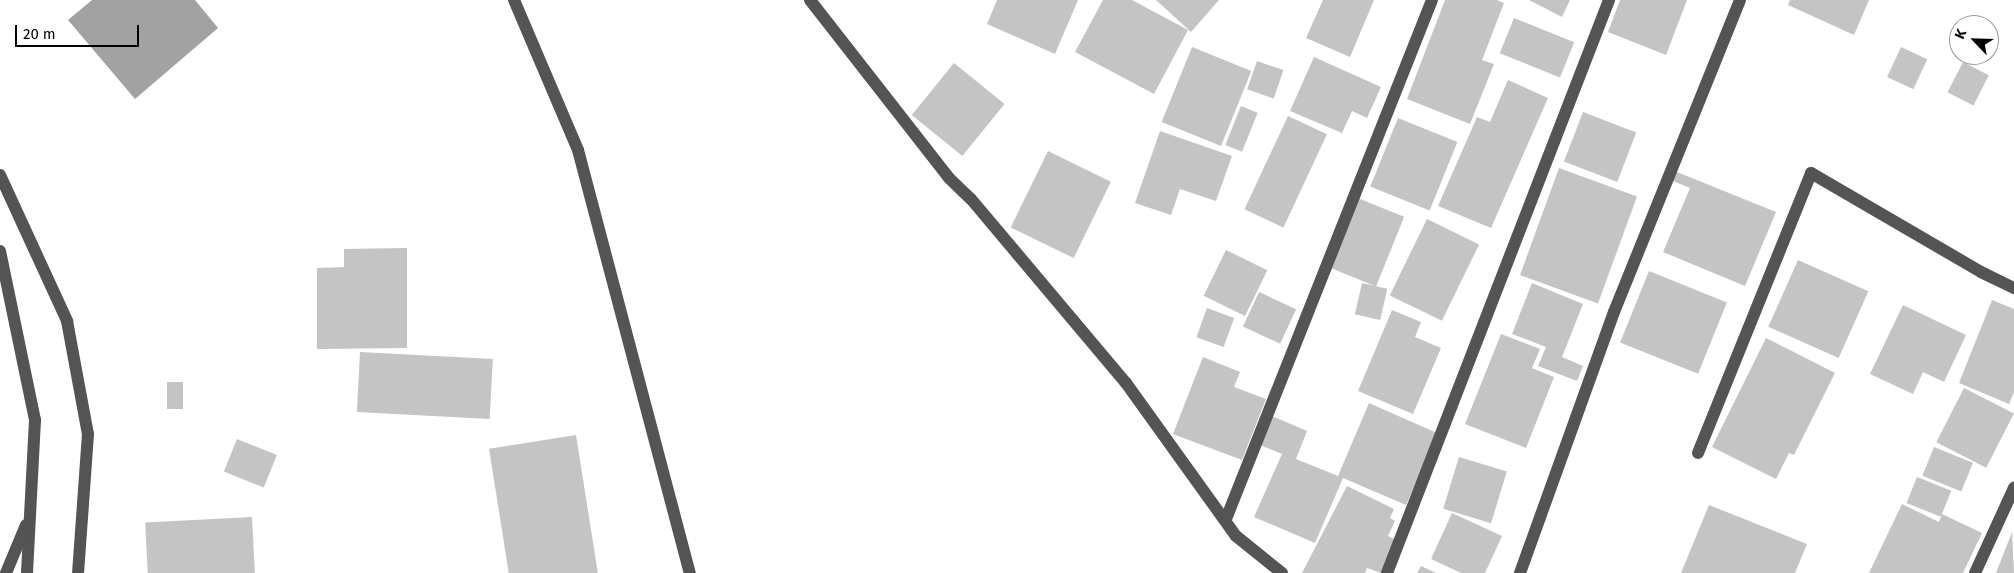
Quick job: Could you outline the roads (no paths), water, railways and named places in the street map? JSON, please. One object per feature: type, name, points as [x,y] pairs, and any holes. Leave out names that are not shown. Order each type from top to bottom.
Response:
[{"type":"street","points":[[514,0],[578,150],[690,573]]},
{"type":"street","points":[[810,0],[949,178],[972,199],[1126,384],[1226,519],[1236,536],[1282,573]]},
{"type":"street","points":[[1226,519],[1432,0]]},
{"type":"street","points":[[1387,573],[1609,0]]},
{"type":"street","points":[[1520,573],[1614,312],[1740,0]]},
{"type":"street","points":[[1698,453],[1811,173],[1981,272],[2014,288]]},
{"type":"street","points":[[0,175],[67,321],[88,434],[78,573]]},
{"type":"street","points":[[0,251],[35,420],[27,573]]},
{"type":"street","points":[[1975,573],[2014,488]]},
{"type":"street","points":[[6,573],[30,516]]}]
